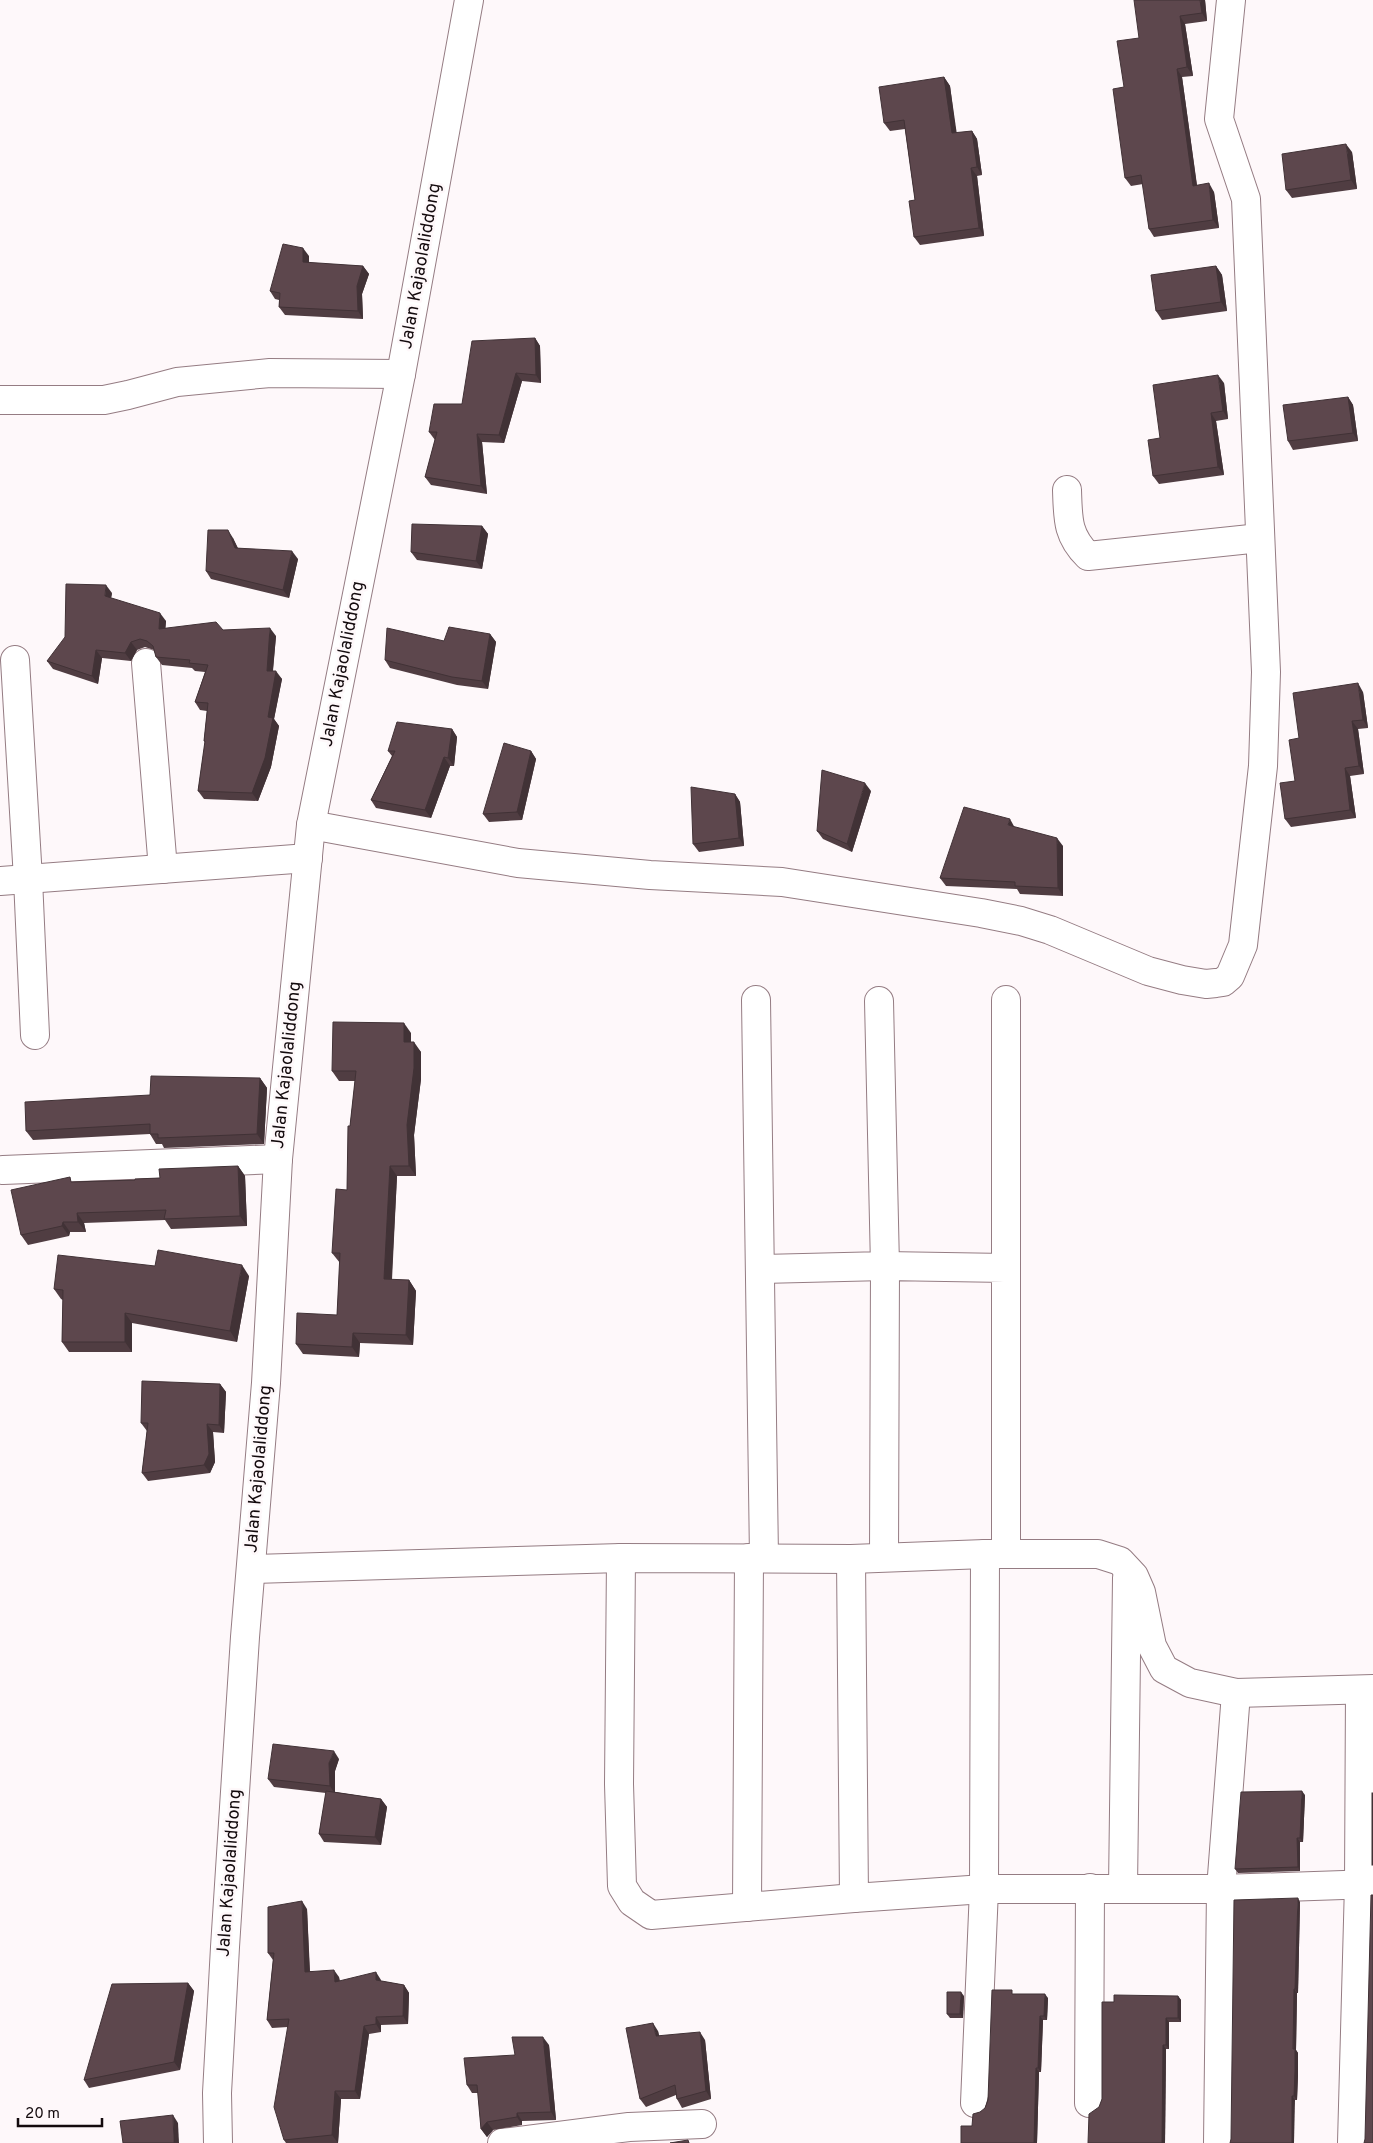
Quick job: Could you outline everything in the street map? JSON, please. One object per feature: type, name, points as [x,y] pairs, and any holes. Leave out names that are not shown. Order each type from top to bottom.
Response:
[{"type":"street","name":"Jalan Kajaolaliddong","points":[[218,2143],[217,2093],[224,1966],[250,1569],[266,1383],[278,1159],[311,825],[401,374],[469,0]]},
{"type":"street","points":[[311,825],[518,863],[650,875],[782,882],[981,913],[1050,930],[1148,971],[1206,984],[1224,982],[1230,976],[1244,946],[1263,766],[1266,672],[1246,199],[1219,119],[1231,0]]},
{"type":"street","points":[[0,400],[104,400],[177,382],[270,373],[401,374]]},
{"type":"street","points":[[1067,490],[1069,528],[1079,546],[1088,556],[1260,538]]},
{"type":"street","points":[[15,660],[28,879],[34,1034]]},
{"type":"street","points":[[146,663],[163,869]]},
{"type":"street","points":[[0,881],[308,858]]},
{"type":"street","points":[[747,1907],[756,1558],[760,1269],[756,1000]]},
{"type":"street","points":[[975,2103],[1006,1268],[1006,1000]]},
{"type":"street","points":[[879,1001],[885,1266],[884,1557]]},
{"type":"street","points":[[3,1170],[278,1159]]},
{"type":"street","points":[[760,1269],[885,1266],[1006,1268]]},
{"type":"street","points":[[250,1569],[621,1558],[851,1559],[996,1554],[1098,1554],[1120,1561],[1134,1576],[1141,1592],[1152,1646],[1164,1669],[1190,1683],[1236,1693],[1367,1689],[1366,1884],[1352,2143]]},
{"type":"street","points":[[621,1558],[619,1784],[622,1886],[632,1902],[651,1915],[984,1889],[1221,1889],[1366,1884]]},
{"type":"street","points":[[851,1559],[854,1898]]},
{"type":"street","points":[[1124,1888],[1127,1569]]},
{"type":"street","points":[[1218,2143],[1221,1889],[1236,1693]]},
{"type":"street","points":[[1089,2104],[1090,1888]]},
{"type":"street","points":[[502,2143],[630,2127],[702,2124]]},
{"type":"building","points":[[1134,0],[1200,0],[1202,13],[1180,16],[1187,67],[1177,69],[1193,186],[1209,183],[1213,220],[1149,229],[1141,175],[1125,178],[1113,89],[1124,87],[1117,41],[1139,38]]},
{"type":"building","points":[[944,77],[952,133],[972,131],[977,167],[971,168],[979,228],[914,237],[909,201],[915,200],[904,120],[884,123],[879,87]]},
{"type":"building","points":[[1346,144],[1351,180],[1286,190],[1282,154]]},
{"type":"building","points":[[283,244],[303,248],[303,262],[363,266],[357,286],[358,311],[279,307],[280,293],[270,291]]},
{"type":"building","points":[[1216,266],[1221,302],[1156,311],[1151,275]]},
{"type":"building","points":[[535,338],[536,375],[516,373],[499,435],[477,434],[481,486],[425,477],[437,432],[429,432],[434,404],[462,404],[472,341]]},
{"type":"building","points":[[1218,375],[1223,411],[1211,413],[1218,467],[1153,476],[1148,440],[1160,438],[1153,385]]},
{"type":"building","points":[[1348,397],[1353,433],[1288,441],[1283,405]]},
{"type":"building","points":[[412,524],[482,526],[476,561],[411,552]]},
{"type":"building","points":[[208,530],[228,530],[235,548],[292,551],[283,590],[206,571]]},
{"type":"building","points":[[66,584],[106,585],[105,596],[160,613],[159,629],[216,622],[223,630],[270,628],[267,671],[276,671],[268,717],[273,718],[265,758],[252,793],[198,791],[208,703],[195,702],[208,665],[189,663],[190,660],[156,657],[153,646],[147,641],[140,639],[131,642],[125,653],[96,650],[92,676],[47,661],[65,637]]},
{"type":"building","points":[[449,627],[490,634],[482,681],[452,677],[385,660],[387,628],[444,641]]},
{"type":"building","points":[[1358,683],[1363,720],[1352,721],[1359,766],[1345,768],[1350,810],[1285,819],[1280,783],[1295,781],[1289,740],[1299,738],[1293,693]]},
{"type":"building","points":[[397,722],[452,729],[448,758],[444,757],[425,810],[371,800],[395,751],[388,751]]},
{"type":"building","points":[[504,743],[531,751],[517,812],[483,814]]},
{"type":"building","points":[[822,770],[865,783],[847,844],[817,831]]},
{"type":"building","points":[[691,787],[735,794],[739,838],[693,844]]},
{"type":"building","points":[[964,807],[1010,819],[1008,825],[1057,838],[1058,888],[1015,886],[1015,882],[940,878]]},
{"type":"building","points":[[333,1022],[404,1023],[404,1042],[414,1042],[414,1068],[407,1125],[409,1166],[390,1166],[384,1279],[409,1280],[406,1335],[353,1333],[352,1347],[296,1344],[297,1313],[337,1315],[340,1253],[332,1253],[336,1189],[347,1190],[348,1126],[350,1126],[356,1071],[332,1071]]},
{"type":"building","points":[[151,1076],[260,1078],[257,1134],[158,1138],[158,1134],[150,1134],[150,1124],[26,1131],[25,1102],[150,1095]]},
{"type":"building","points":[[238,1166],[240,1216],[164,1219],[166,1210],[77,1213],[78,1222],[63,1222],[62,1226],[21,1235],[11,1190],[70,1177],[71,1182],[135,1180],[160,1178],[159,1169]]},
{"type":"building","points":[[158,1250],[242,1265],[230,1331],[125,1313],[125,1342],[62,1342],[63,1290],[54,1289],[58,1255],[155,1266]]},
{"type":"building","points":[[142,1381],[220,1384],[219,1425],[207,1424],[209,1454],[204,1465],[142,1473],[148,1423],[141,1423]]},
{"type":"building","points":[[273,1744],[334,1751],[329,1763],[330,1786],[268,1779]]},
{"type":"building","points":[[326,1791],[381,1799],[375,1837],[319,1834]]},
{"type":"building","points":[[1302,1791],[1300,1838],[1297,1838],[1298,1867],[1235,1869],[1241,1792]]},
{"type":"building","points":[[1373,1793],[1373,1865],[1372,1865]]},
{"type":"building","points":[[1371,1895],[1373,1895],[1373,2143],[1364,2143],[1365,2139]]},
{"type":"building","points":[[1298,1898],[1294,1989],[1293,2049],[1295,2049],[1295,2071],[1294,2096],[1292,2096],[1292,2143],[1230,2143],[1234,1900]]},
{"type":"building","points":[[302,1901],[305,1972],[334,1970],[335,1982],[376,1972],[376,1980],[404,1985],[403,2016],[376,2017],[376,2024],[364,2026],[355,2091],[335,2091],[332,2135],[284,2140],[274,2107],[289,2019],[267,2020],[274,1953],[268,1953],[268,1907]]},
{"type":"building","points":[[188,1983],[174,2062],[84,2080],[112,1984]]},
{"type":"building","points":[[992,1990],[1012,1990],[1012,1994],[1045,1994],[1044,2016],[1040,2016],[1038,2068],[1036,2068],[1034,2143],[961,2143],[961,2126],[972,2126],[973,2114],[985,2108],[988,2100]]},
{"type":"building","points":[[947,1992],[961,1992],[960,2014],[947,2014]]},
{"type":"building","points":[[1114,1995],[1178,1996],[1178,2018],[1166,2018],[1166,2045],[1163,2045],[1162,2143],[1088,2143],[1089,2114],[1099,2107],[1102,2099],[1102,2002],[1114,2002]]},
{"type":"building","points":[[653,2023],[656,2036],[700,2032],[706,2091],[677,2099],[675,2085],[640,2099],[626,2028]]},
{"type":"building","points":[[512,2037],[543,2037],[551,2112],[517,2113],[517,2117],[487,2122],[481,2129],[477,2085],[467,2085],[464,2058],[515,2055]]},
{"type":"building","points":[[173,2115],[174,2143],[123,2143],[120,2121]]},
{"type":"building","points":[[688,2140],[689,2143],[670,2143]]}]
